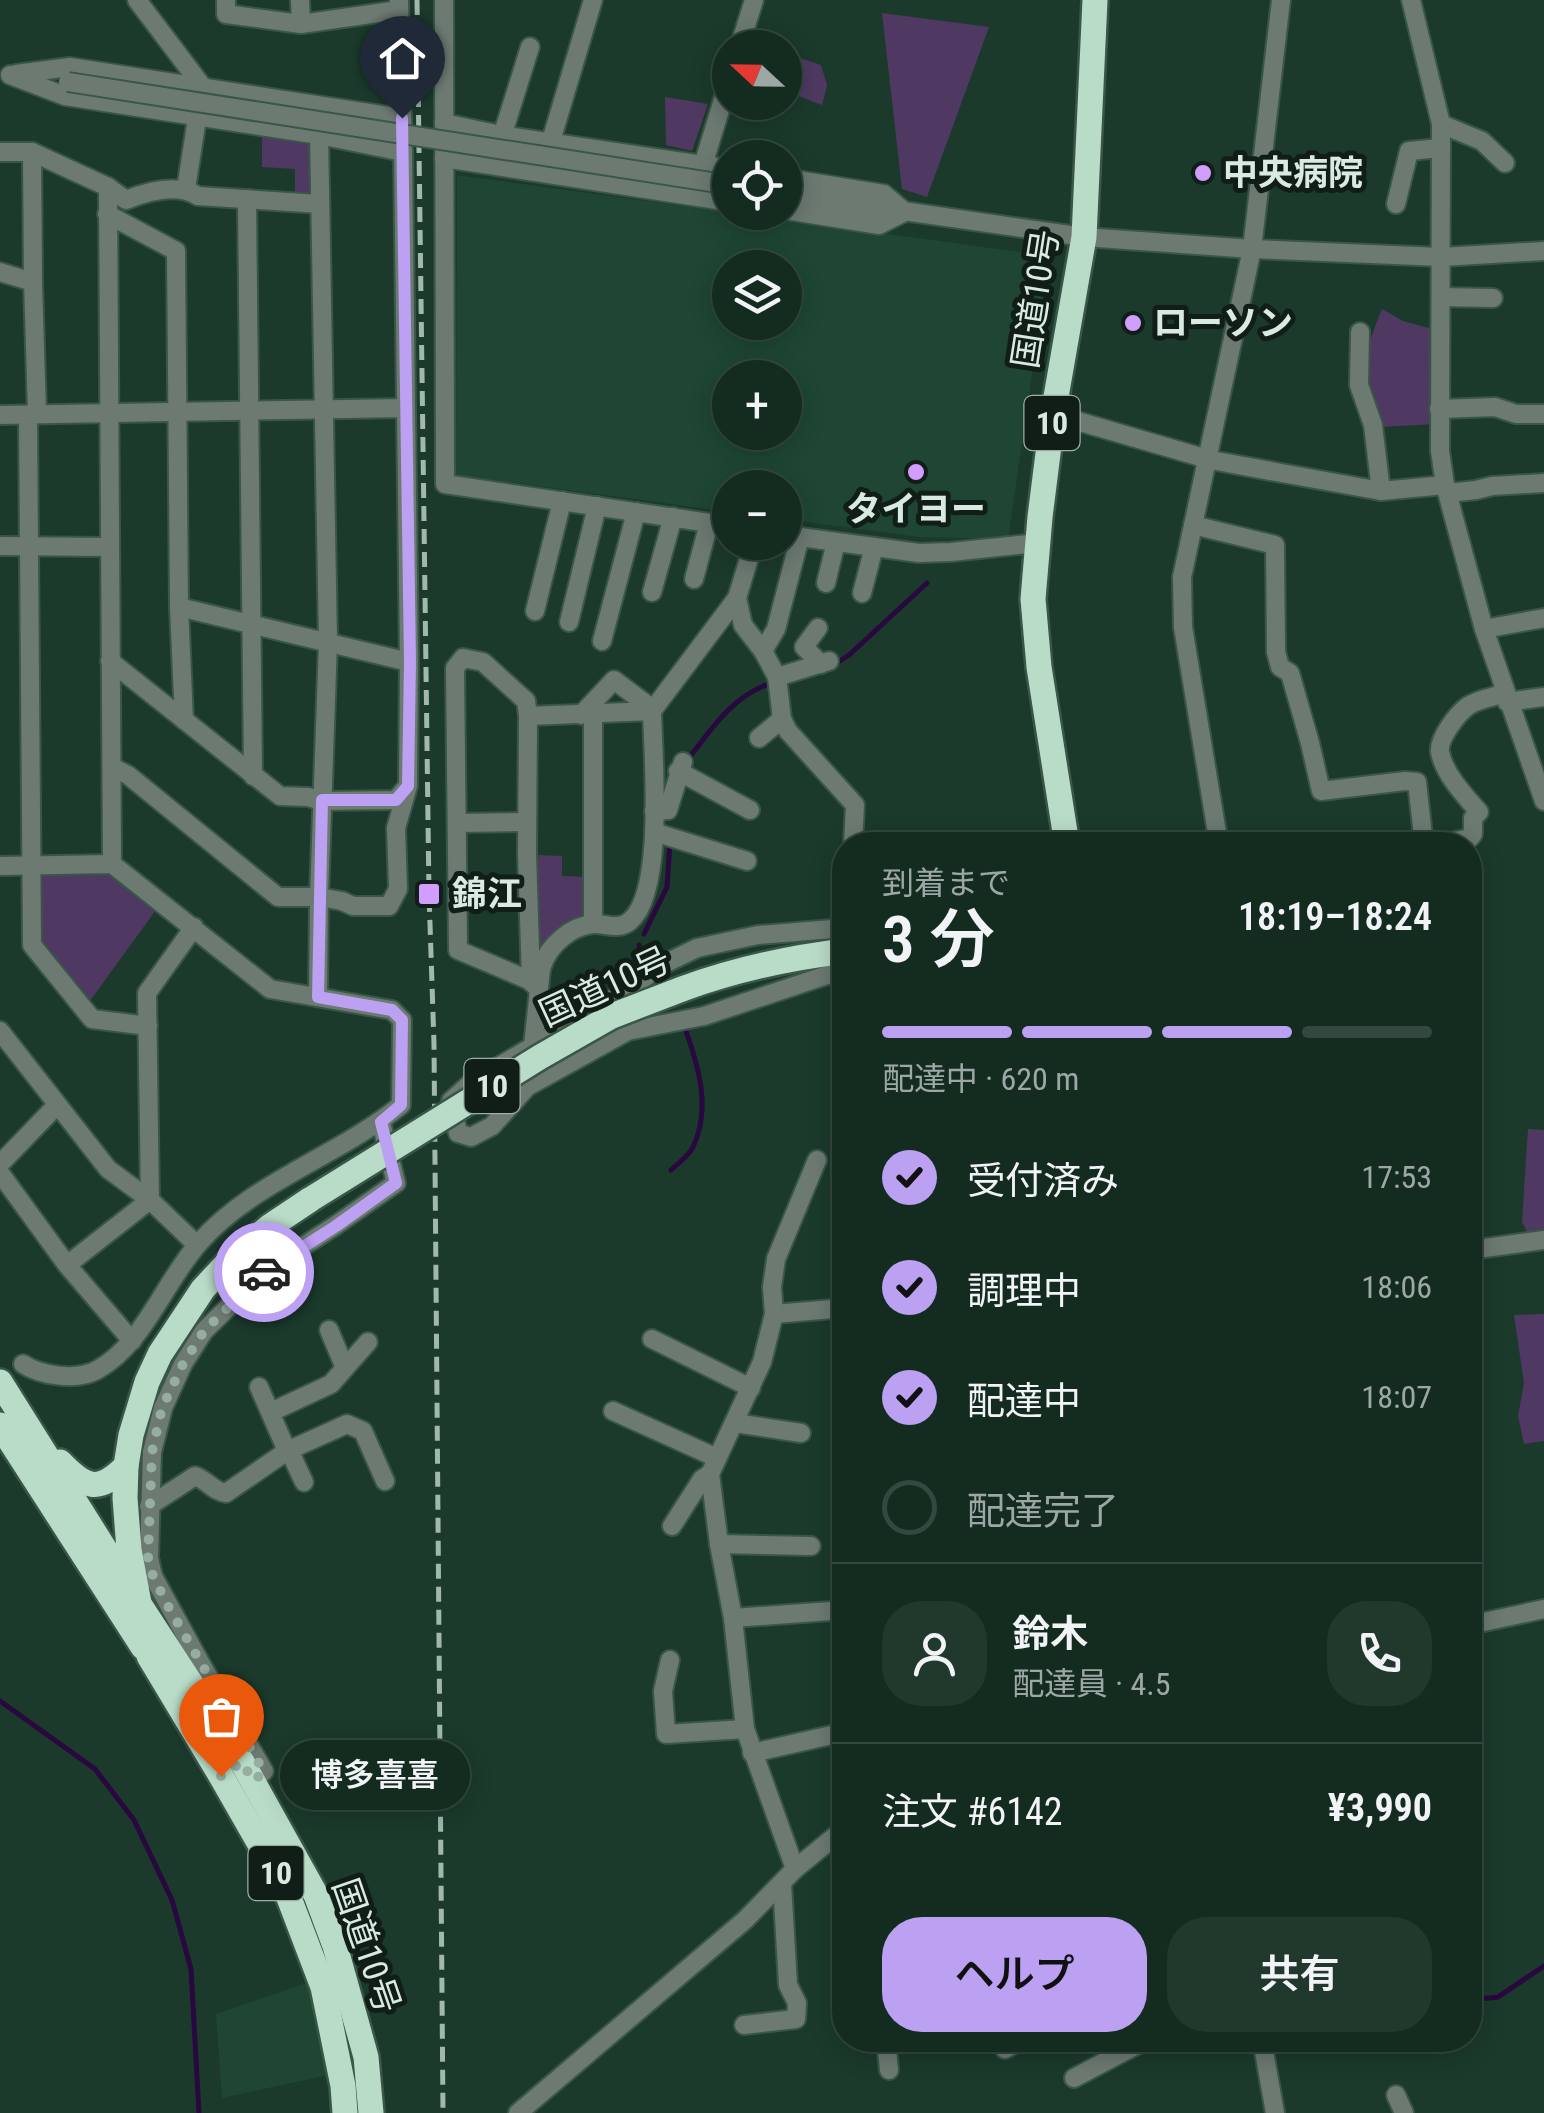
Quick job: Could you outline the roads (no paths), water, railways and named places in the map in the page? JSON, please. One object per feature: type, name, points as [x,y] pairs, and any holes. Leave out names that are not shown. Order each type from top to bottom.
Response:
[{"type":"highway","name":"国道10号","points":[[1066,832],[1039,667],[1033,599],[1053,414],[1084,237],[1095,0]]},
{"type":"highway","name":"国道10号","points":[[346,2113],[323,1987],[239,1773],[149,1656],[126,1522],[126,1466],[138,1408],[160,1354],[203,1290],[269,1227],[554,1048],[612,1016],[730,971],[832,952]]},
{"type":"highway","name":"10","points":[[0,1382],[140,1607]]},
{"type":"highway","name":"10","points":[[0,1425],[149,1656]]},
{"type":"highway","name":"10","points":[[32,1434],[85,1484],[102,1484],[126,1466]]},
{"type":"highway","name":"国道10号","points":[[140,1607],[316,1895],[335,1946],[366,2057],[370,2113]]},
{"type":"street","points":[[137,0],[202,86],[186,189]]},
{"type":"street","points":[[112,767],[128,775],[278,897],[319,897],[354,906],[389,906],[398,890],[396,828],[408,786],[410,662],[399,5],[300,24],[226,14],[226,0]]},
{"type":"street","points":[[300,0],[300,24]]},
{"type":"street","points":[[444,0],[445,484],[712,523]]},
{"type":"street","points":[[551,142],[593,0]]},
{"type":"street","points":[[745,30],[754,0]]},
{"type":"street","points":[[1217,832],[1183,626],[1182,578],[1252,250],[1281,0]]},
{"type":"street","points":[[1412,0],[1441,124],[1439,409],[1446,489],[1484,629],[1544,802]]},
{"type":"street","points":[[496,166],[501,135],[530,46]]},
{"type":"street","points":[[5,74],[70,67],[402,118]]},
{"type":"street","points":[[5,74],[712,182]]},
{"type":"street","points":[[5,74],[65,96],[319,135],[403,152]]},
{"type":"street","points":[[318,997],[328,642],[319,135],[322,106]]},
{"type":"street","points":[[696,197],[716,120]]},
{"type":"street","points":[[444,123],[712,166]]},
{"type":"street","points":[[1441,124],[1482,141],[1504,163]]},
{"type":"street","points":[[1396,204],[1409,151],[1440,148]]},
{"type":"street","points":[[0,152],[32,152],[108,187],[126,200],[143,193],[186,189],[198,196],[320,204]]},
{"type":"street","points":[[32,152],[32,945],[92,1019],[148,1026]]},
{"type":"street","points":[[444,158],[712,199]]},
{"type":"street","points":[[802,181],[884,194],[906,212]]},
{"type":"street","points":[[108,187],[112,864]]},
{"type":"street","points":[[802,197],[1084,237],[1252,250],[1441,256],[1544,251]]},
{"type":"street","points":[[247,199],[254,776]]},
{"type":"street","points":[[802,213],[879,224],[906,212]]},
{"type":"street","points":[[107,214],[176,250],[179,607],[184,720]]},
{"type":"street","points":[[0,272],[33,282]]},
{"type":"street","points":[[1440,296],[1493,298]]},
{"type":"street","points":[[1360,332],[1359,385],[1373,425],[1381,490]]},
{"type":"street","points":[[1439,409],[1496,407],[1516,414],[1544,414]]},
{"type":"street","points":[[0,415],[406,408]]},
{"type":"street","points":[[1053,414],[1207,458],[1381,490],[1476,490],[1544,483]]},
{"type":"street","points":[[535,612],[562,501]]},
{"type":"street","points":[[569,622],[597,506]]},
{"type":"street","points":[[602,641],[636,512]]},
{"type":"street","points":[[652,592],[674,517]]},
{"type":"street","points":[[694,579],[709,522]]},
{"type":"street","points":[[1193,525],[1275,546],[1276,652],[1280,667],[1290,673],[1322,791],[1417,782],[1423,832]]},
{"type":"street","points":[[802,537],[919,553],[1037,544]]},
{"type":"street","points":[[826,583],[836,542]]},
{"type":"street","points":[[0,546],[110,547]]},
{"type":"street","points":[[862,594],[874,547]]},
{"type":"street","points":[[535,985],[542,964],[563,935],[593,924],[614,928],[629,922],[642,905],[649,886],[654,832],[652,711],[737,598],[749,560]]},
{"type":"street","points":[[763,650],[776,629],[788,560]]},
{"type":"street","points":[[737,598],[742,625],[763,650],[776,677],[782,719],[798,743],[855,805],[854,832]]},
{"type":"street","points":[[179,607],[410,662]]},
{"type":"street","points":[[1484,629],[1544,618]]},
{"type":"street","points":[[776,677],[825,662],[804,647],[818,628]]},
{"type":"street","points":[[533,1046],[535,985],[526,822],[526,700],[483,662],[463,658],[455,668],[458,950],[535,985]]},
{"type":"street","points":[[110,661],[280,796],[396,800],[408,786]]},
{"type":"street","points":[[593,924],[587,715],[614,680],[652,711]]},
{"type":"street","points":[[1473,832],[1473,818],[1479,812],[1443,760],[1439,749],[1443,736],[1470,704],[1544,697]]},
{"type":"street","points":[[528,716],[652,711]]},
{"type":"street","points":[[759,738],[782,719]]},
{"type":"street","points":[[654,811],[668,810],[681,766],[750,810]]},
{"type":"street","points":[[456,823],[526,822]]},
{"type":"street","points":[[654,832],[747,861]]},
{"type":"street","points":[[0,866],[112,864],[270,990],[392,1010],[402,1020],[401,1105],[381,1122],[225,1216],[167,1285],[132,1341],[98,1370],[83,1375],[34,1371],[24,1364]]},
{"type":"street","points":[[150,1200],[147,993],[194,927]]},
{"type":"street","points":[[832,929],[758,935],[697,948],[662,965],[626,992],[472,1082],[451,1101],[458,1133],[471,1137],[492,1126],[527,1087],[628,1031],[704,1016],[832,973]]},
{"type":"street","points":[[0,1030],[108,1169],[150,1200],[197,1245]]},
{"type":"street","points":[[0,1164],[57,1105]]},
{"type":"street","points":[[239,1773],[264,1772],[200,1664],[153,1576],[148,1558],[152,1452],[162,1408],[204,1331],[264,1271],[396,1183],[381,1122]]},
{"type":"street","points":[[672,1526],[714,1466],[762,1362],[774,1314],[776,1260],[818,1160]]},
{"type":"street","points":[[0,1173],[66,1265],[132,1341]]},
{"type":"street","points":[[66,1265],[150,1200]]},
{"type":"street","points":[[1482,1248],[1544,1240]]},
{"type":"street","points":[[774,1314],[832,1309]]},
{"type":"street","points":[[329,1330],[345,1368]]},
{"type":"street","points":[[652,1340],[750,1388]]},
{"type":"street","points":[[272,1412],[330,1384],[368,1342]]},
{"type":"street","points":[[259,1387],[304,1482]]},
{"type":"street","points":[[612,1411],[714,1466]]},
{"type":"street","points":[[735,1423],[802,1433]]},
{"type":"street","points":[[149,1506],[195,1476],[226,1493],[288,1450],[347,1424],[363,1430],[385,1481]]},
{"type":"street","points":[[714,1466],[719,1544],[734,1618],[745,1729],[788,1876],[788,1985],[797,2003],[796,2018],[744,2024]]},
{"type":"street","points":[[719,1544],[811,1546]]},
{"type":"street","points":[[1482,1621],[1544,1608]]},
{"type":"street","points":[[734,1618],[832,1611]]},
{"type":"street","points":[[670,1660],[663,1691],[666,1734],[745,1729]]},
{"type":"street","points":[[752,1753],[832,1735]]},
{"type":"street","points":[[518,2113],[832,1841]]},
{"type":"street","points":[[887,2052],[888,2070]]},
{"type":"street","points":[[1074,2078],[1123,2052]]},
{"type":"street","points":[[1264,2052],[1275,2113]]},
{"type":"waterway","points":[[835,664],[927,583]]},
{"type":"waterway","points":[[689,758],[734,705],[769,684]]},
{"type":"waterway","points":[[644,934],[667,887],[670,842]]},
{"type":"waterway","points":[[639,945],[641,968]]},
{"type":"waterway","points":[[671,1170],[691,1150],[701,1118],[699,1074],[686,1031]]},
{"type":"waterway","points":[[0,1701],[95,1769],[134,1820],[172,1900],[191,1969],[199,2113]]},
{"type":"waterway","points":[[1482,1999],[1498,1997],[1544,1966]]},
{"type":"railway","points":[[417,0],[434,1044],[443,2113]]},
{"type":"place","name":"中央病院","points":[[1203,173]]},
{"type":"place","name":"ローソン","points":[[1133,323]]},
{"type":"place","name":"タイヨー","points":[[916,472]]},
{"type":"place","name":"錦江","points":[[429,894]]},
{"type":"place","name":"博多喜喜","points":[[221,1776]]}]
